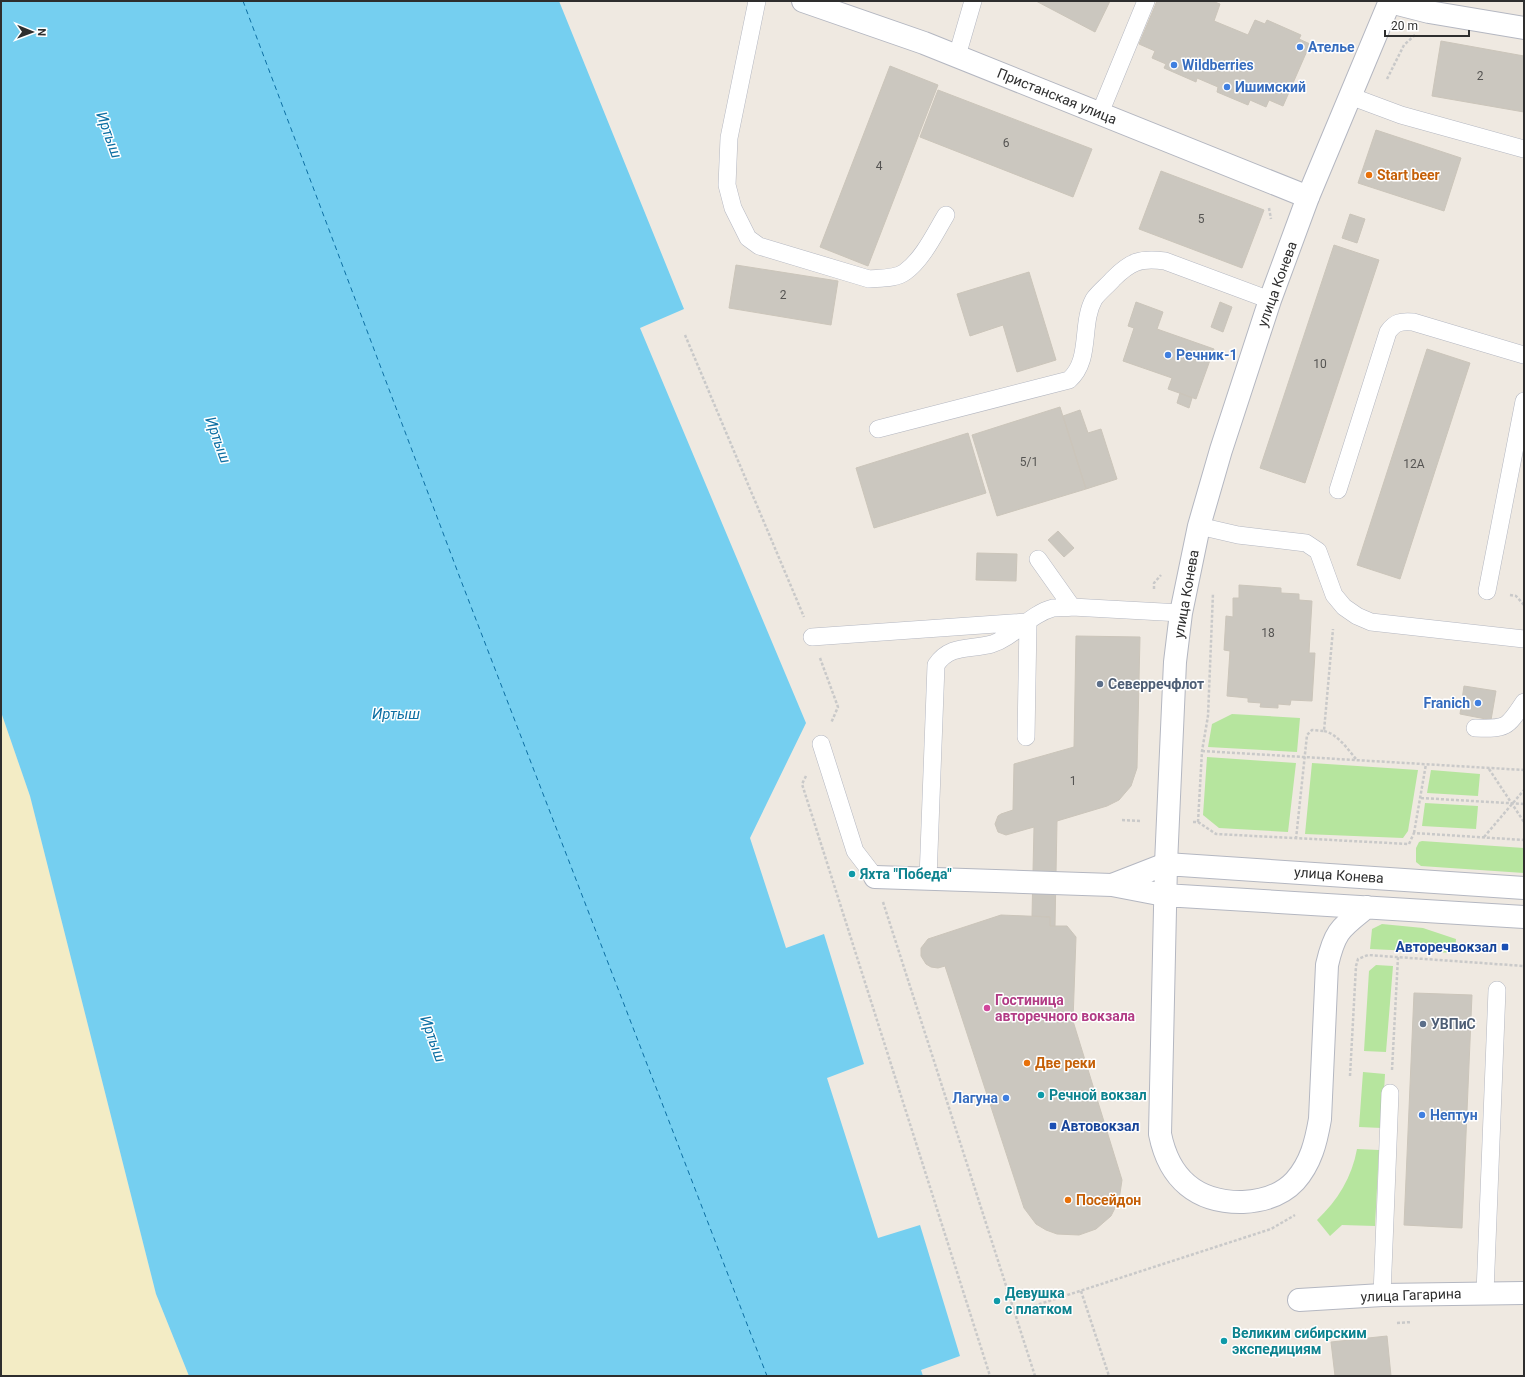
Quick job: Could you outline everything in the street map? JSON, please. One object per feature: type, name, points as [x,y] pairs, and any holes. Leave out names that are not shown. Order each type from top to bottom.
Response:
[{"type":"street","name":"Пристанская улица","points":[[803,1],[843,7],[957,56],[1308,197]]},
{"type":"street","points":[[1390,1],[1429,12],[1524,28]]},
{"type":"street","name":"улица Конева","points":[[1390,1],[1308,197],[1270,300],[1221,450],[1199,526],[1181,613],[1175,662],[1166,864],[1524,888]]},
{"type":"street","points":[[1112,885],[1166,864],[1164,895],[1160,1134],[1163,1147],[1175,1172],[1192,1189],[1203,1196],[1218,1201],[1233,1202],[1258,1200],[1285,1190],[1294,1182],[1309,1161],[1318,1135],[1320,1120],[1327,965],[1332,944],[1340,929],[1367,907]]},
{"type":"street","points":[[875,877],[1112,885],[1164,895],[1524,917]]},
{"type":"street","name":"улица Гагарина","points":[[1299,1300],[1382,1295],[1524,1293]]},
{"type":"lane","points":[[757,1],[729,138],[727,185],[733,208],[748,238],[759,246],[869,279],[887,278],[904,273],[922,253],[946,215]]},
{"type":"lane","points":[[957,56],[973,1]]},
{"type":"lane","points":[[1100,113],[1146,1]]},
{"type":"lane","points":[[1350,96],[1401,115],[1524,149]]},
{"type":"lane","points":[[878,429],[1069,380],[1080,367],[1090,312],[1095,299],[1126,266],[1146,259],[1165,261],[1270,300]]},
{"type":"lane","points":[[1338,490],[1388,332],[1393,325],[1401,321],[1413,322],[1524,354]]},
{"type":"lane","points":[[1487,591],[1516,475],[1524,401]]},
{"type":"lane","points":[[1199,526],[1238,535],[1306,543],[1318,551],[1334,595],[1344,607],[1371,622],[1524,639]]},
{"type":"lane","points":[[1038,559],[1072,607]]},
{"type":"lane","points":[[928,879],[936,665],[948,651],[1000,640],[1028,622],[1054,608],[1072,607],[1181,613]]},
{"type":"lane","points":[[812,637],[1028,622]]},
{"type":"lane","points":[[1026,737],[1028,622]]},
{"type":"lane","points":[[1475,728],[1498,729],[1511,722],[1524,702]]},
{"type":"lane","points":[[821,744],[855,851],[875,877]]},
{"type":"lane","points":[[1486,1293],[1497,990]]},
{"type":"lane","points":[[1382,1295],[1390,1093]]},
{"type":"path","points":[[1374,106],[1404,45],[1420,32],[1429,12]]},
{"type":"path","points":[[685,335],[812,637],[838,707],[802,784],[990,1376]]},
{"type":"path","points":[[1213,590],[1208,716],[1202,751],[1198,822],[1216,834],[1409,844],[1414,833],[1426,764]]},
{"type":"path","points":[[1324,731],[1333,629]]},
{"type":"path","points":[[1296,839],[1309,732],[1312,730],[1331,732],[1358,760]]},
{"type":"path","points":[[1202,751],[1524,770]]},
{"type":"path","points":[[1489,768],[1524,822]]},
{"type":"path","points":[[1484,837],[1524,790]]},
{"type":"path","points":[[1421,798],[1524,804]]},
{"type":"path","points":[[1414,833],[1524,840]]},
{"type":"path","points":[[875,877],[1035,1376]]},
{"type":"path","points":[[1358,959],[1368,955],[1524,966]]},
{"type":"path","points":[[1390,1093],[1398,957]]},
{"type":"path","points":[[1081,1291],[1109,1376]]},
{"type":"green space","points":[[1232,714],[1300,718],[1297,752],[1208,747],[1212,724]]},
{"type":"green space","points":[[1207,757],[1296,763],[1288,832],[1219,828],[1203,815]]},
{"type":"green space","points":[[1312,763],[1418,770],[1408,831],[1403,838],[1305,834]]},
{"type":"green space","points":[[1431,770],[1480,774],[1478,796],[1427,793]]},
{"type":"green space","points":[[1425,803],[1478,806],[1476,829],[1422,826]]},
{"type":"green space","points":[[1419,842],[1524,848],[1524,873],[1421,866],[1416,862],[1416,848]]},
{"type":"green space","points":[[1382,924],[1423,928],[1456,939],[1455,953],[1370,949],[1372,929]]},
{"type":"green space","points":[[1376,965],[1393,966],[1386,1052],[1364,1051],[1369,971]]},
{"type":"green space","points":[[1363,1072],[1385,1074],[1382,1128],[1359,1127]]},
{"type":"green space","points":[[1357,1149],[1379,1150],[1375,1226],[1342,1225],[1330,1236],[1317,1220],[1343,1188],[1352,1169]]},
{"type":"sand","points":[[1,712],[30,796],[156,1294],[189,1376],[1,1376]]},
{"type":"water","name":"Иртыш","points":[[1,1],[559,1],[684,309],[640,328],[806,723],[750,838],[786,948],[824,934],[864,1064],[827,1078],[878,1238],[920,1225],[960,1356],[921,1370],[923,1376],[189,1376],[156,1294],[30,796],[1,712]]},
{"type":"building","points":[[1036,1],[1110,1],[1095,32]]},
{"type":"building","points":[[1157,1],[1212,1],[1220,4],[1214,21],[1248,35],[1255,20],[1265,24],[1267,20],[1301,35],[1299,39],[1310,44],[1283,106],[1269,100],[1266,107],[1250,100],[1248,105],[1217,92],[1218,87],[1197,78],[1196,82],[1164,68],[1166,64],[1152,58],[1155,51],[1139,44]]},
{"type":"building","points":[[1441,41],[1524,56],[1524,112],[1432,96]]},
{"type":"building","points":[[890,66],[938,85],[868,266],[820,247]]},
{"type":"building","points":[[938,90],[1092,149],[1073,197],[920,137]]},
{"type":"building","points":[[1376,130],[1461,158],[1444,211],[1358,183]]},
{"type":"building","points":[[1161,171],[1264,210],[1242,268],[1139,229]]},
{"type":"building","points":[[1350,214],[1365,219],[1357,243],[1342,238]]},
{"type":"building","points":[[1334,245],[1379,260],[1305,483],[1260,468]]},
{"type":"building","points":[[736,265],[838,281],[831,325],[729,308]]},
{"type":"building","points":[[1029,272],[1056,360],[1017,372],[1003,325],[970,336],[957,294]]},
{"type":"building","name":"Речник-1","points":[[1136,302],[1163,312],[1157,329],[1214,349],[1196,399],[1168,389],[1172,378],[1123,361],[1134,328],[1128,326]]},
{"type":"building","points":[[1220,302],[1232,307],[1223,332],[1211,327]]},
{"type":"building","points":[[1427,349],[1470,363],[1400,579],[1357,565]]},
{"type":"building","points":[[1180,393],[1192,398],[1189,408],[1177,403]]},
{"type":"building","points":[[1060,407],[1086,489],[997,516],[972,435]]},
{"type":"building","points":[[1080,410],[1088,433],[1101,429],[1117,479],[1086,489],[1063,416]]},
{"type":"building","points":[[968,433],[986,493],[874,528],[856,468]]},
{"type":"building","points":[[1058,531],[1074,548],[1064,557],[1048,540]]},
{"type":"building","points":[[977,553],[1017,554],[1016,581],[976,580]]},
{"type":"building","points":[[1239,585],[1281,588],[1281,593],[1299,594],[1299,600],[1312,601],[1309,653],[1315,653],[1312,701],[1291,700],[1290,705],[1278,704],[1278,708],[1260,707],[1261,703],[1248,702],[1248,698],[1227,696],[1230,651],[1224,650],[1226,616],[1233,617],[1233,598],[1239,598]]},
{"type":"building","points":[[1076,636],[1140,637],[1137,768],[1131,786],[1119,800],[1107,806],[1057,821],[1055,926],[1050,926],[1050,917],[1032,916],[1034,827],[1006,835],[998,832],[995,824],[998,816],[1013,810],[1014,764],[1074,747]]},
{"type":"building","name":"Franich","points":[[1464,686],[1496,691],[1491,720],[1460,714]]},
{"type":"building","name":"Речной вокзал","points":[[1001,915],[1050,917],[1050,926],[1067,926],[1076,937],[1073,1021],[1122,1180],[1119,1200],[1111,1216],[1096,1229],[1079,1235],[1057,1234],[1046,1230],[1036,1224],[1024,1208],[945,966],[938,968],[931,967],[926,964],[921,956],[921,948],[928,939]]},
{"type":"building","points":[[1414,993],[1472,995],[1462,1228],[1404,1225]]},
{"type":"building","points":[[1387,1336],[1391,1376],[1335,1376],[1331,1342]]},
{"type":"ferry route","points":[[243,1],[460,578],[767,1376]]},
{"type":"place","name":"Ателье","points":[[1300,47]]},
{"type":"place","name":"Wildberries","points":[[1174,65]]},
{"type":"place","name":"Ишимский","points":[[1227,87]]},
{"type":"place","name":"Start beer","points":[[1369,175]]},
{"type":"place","name":"Речник-1","points":[[1168,355]]},
{"type":"place","name":"Северречфлот","points":[[1100,684]]},
{"type":"place","name":"Franich","points":[[1478,703]]},
{"type":"place","name":"Яхта \"Победа\"","points":[[852,874]]},
{"type":"place","name":"Авторечвокзал","points":[[1505,947]]},
{"type":"place","name":"Гостиница авторечного вокзала","points":[[987,1008]]},
{"type":"place","name":"УВПиС","points":[[1423,1024]]},
{"type":"place","name":"Две реки","points":[[1027,1063]]},
{"type":"place","name":"Речной вокзал","points":[[1041,1095]]},
{"type":"place","name":"Лагуна","points":[[1006,1098]]},
{"type":"place","name":"Нептун","points":[[1422,1115]]},
{"type":"place","name":"Автовокзал","points":[[1053,1126]]},
{"type":"place","name":"Посейдон","points":[[1068,1200]]},
{"type":"place","name":"Девушка с платком","points":[[997,1301]]},
{"type":"place","name":"Великим сибирским экспедициям","points":[[1224,1341]]}]
